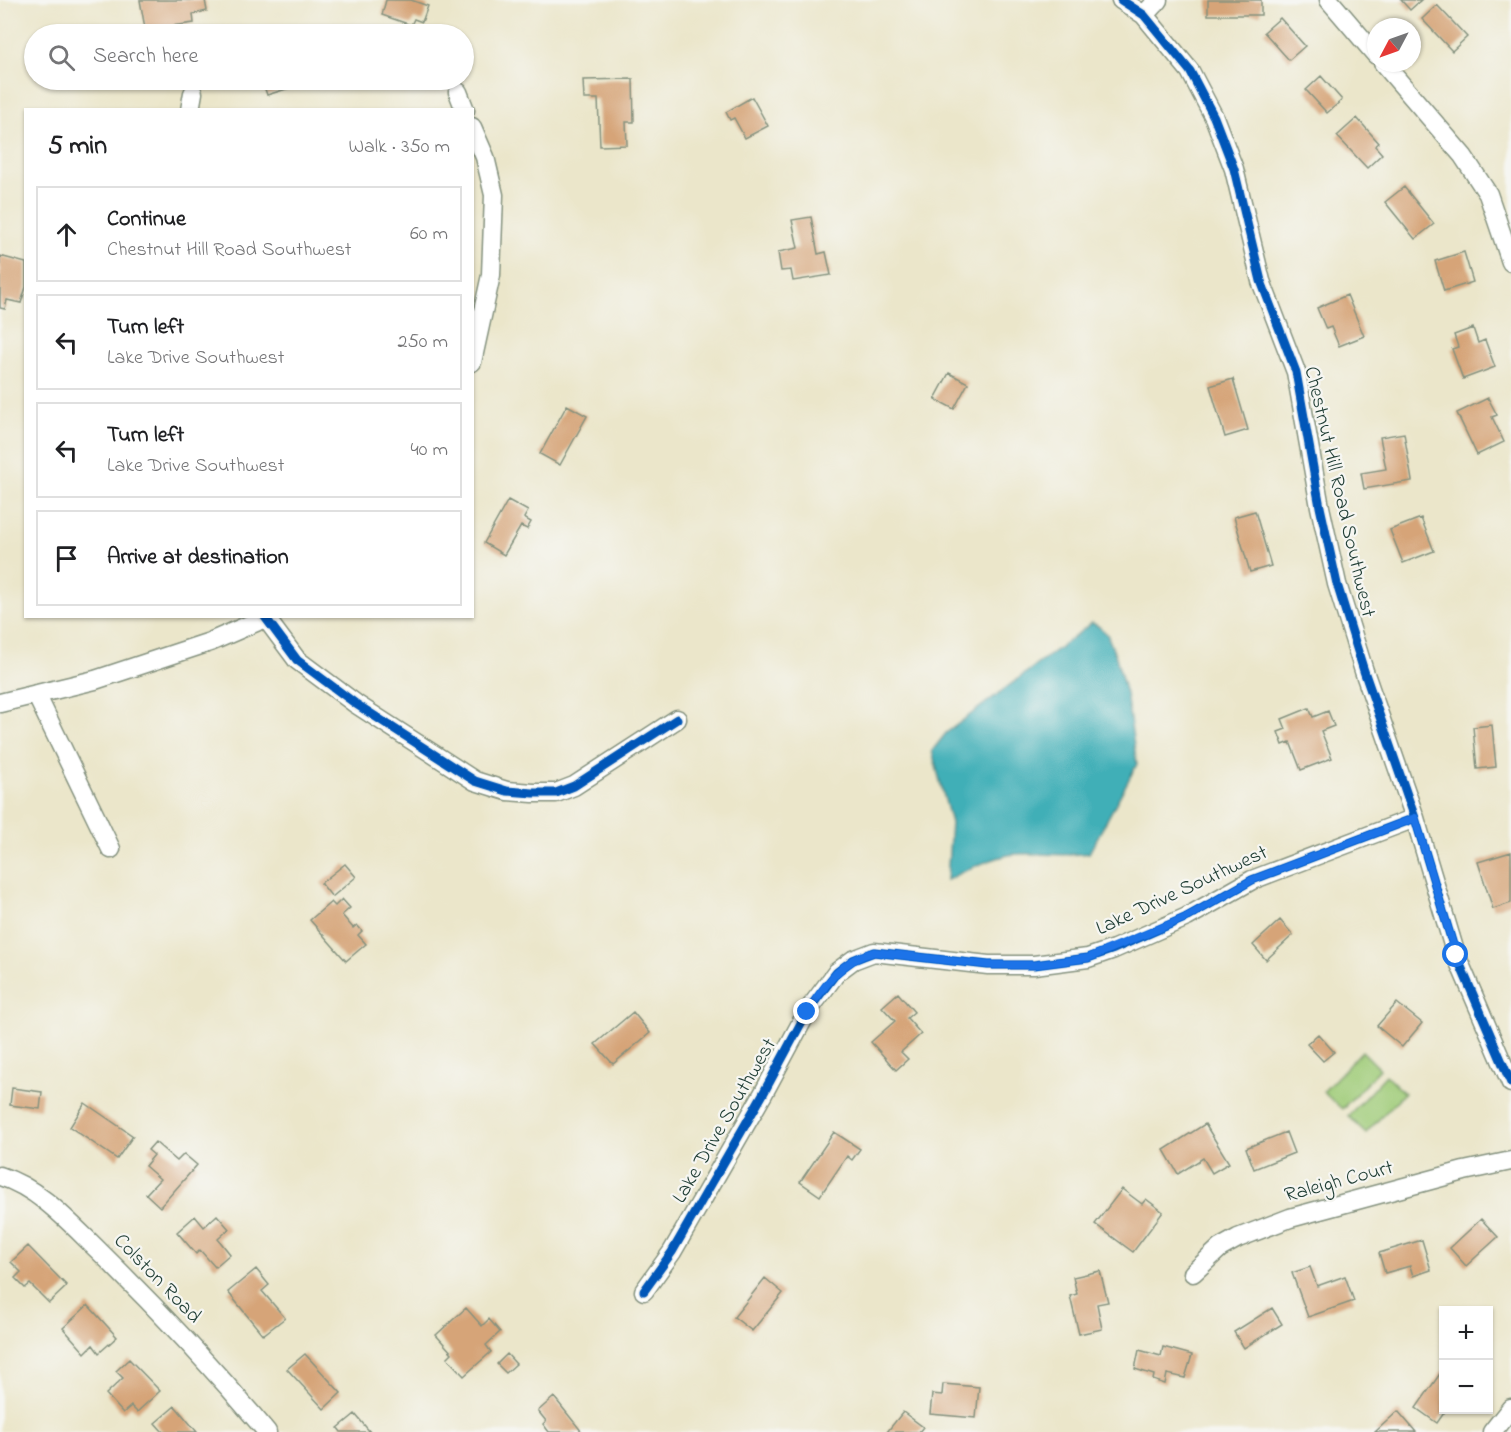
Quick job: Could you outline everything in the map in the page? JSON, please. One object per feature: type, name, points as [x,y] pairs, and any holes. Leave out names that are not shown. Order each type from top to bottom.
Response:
[{"type":"street","name":"Chestnut Hill Road Southwest","points":[[1121,0],[1144,15],[1190,71],[1214,117],[1234,169],[1261,281],[1296,372],[1320,507],[1337,584],[1364,671],[1415,818],[1456,955],[1511,1083]]},
{"type":"street","points":[[1144,15],[1158,0]]},
{"type":"street","points":[[1329,0],[1367,44]]},
{"type":"street","points":[[1391,72],[1463,156],[1488,194],[1511,262]]},
{"type":"street","points":[[474,132],[485,157],[494,195],[491,275],[474,353]]},
{"type":"street","points":[[0,703],[95,680],[210,642],[263,618]]},
{"type":"street","points":[[266,618],[297,660],[356,704],[475,781],[507,791],[556,793],[574,786],[677,719]]},
{"type":"street","points":[[36,694],[111,849]]},
{"type":"street","name":"Lake Drive Southwest","points":[[644,1291],[672,1252],[764,1094],[807,1012],[837,972],[853,960],[874,952],[988,965],[1034,965],[1088,958],[1187,917],[1252,880],[1415,818]]},
{"type":"street","name":"Raleigh Court","points":[[1193,1274],[1220,1248],[1238,1238],[1290,1218],[1455,1173],[1511,1161]]},
{"type":"street","name":"Colston Road","points":[[0,1176],[16,1181],[53,1207],[138,1289],[267,1432]]},
{"type":"street","points":[[1492,1432],[1511,1408]]},
{"type":"green space","points":[[1362,1051],[1380,1069],[1342,1109],[1323,1092]]},
{"type":"green space","points":[[1386,1075],[1404,1093],[1366,1133],[1348,1116]]},
{"type":"water","points":[[1092,623],[1107,634],[1116,657],[1126,694],[1137,764],[1089,853],[1010,855],[982,864],[947,880],[951,823],[932,751],[946,733]]},
{"type":"building","points":[[140,0],[205,0],[207,11],[193,14],[194,23],[144,24]]},
{"type":"building","points":[[386,0],[411,0],[428,6],[422,22],[414,19],[412,24],[408,24],[382,15]]},
{"type":"building","points":[[1208,0],[1261,0],[1261,15],[1208,15]]},
{"type":"building","points":[[1401,0],[1421,0],[1410,10]]},
{"type":"building","points":[[1437,5],[1467,37],[1452,51],[1422,19]]},
{"type":"building","points":[[1280,18],[1305,46],[1289,60],[1264,32]]},
{"type":"building","points":[[1321,76],[1342,100],[1327,113],[1306,90]]},
{"type":"building","points":[[633,79],[634,122],[626,122],[627,145],[600,146],[598,99],[584,99],[583,80]]},
{"type":"building","points":[[265,90],[283,90],[267,95]]},
{"type":"building","points":[[752,97],[768,126],[745,138],[734,118],[730,120],[726,112]]},
{"type":"building","points":[[1357,118],[1379,143],[1375,146],[1382,154],[1367,168],[1337,136]]},
{"type":"building","points":[[1404,187],[1434,224],[1415,239],[1385,202]]},
{"type":"building","points":[[811,217],[818,254],[826,252],[831,275],[793,281],[791,270],[781,271],[778,252],[798,248],[792,220]]},
{"type":"building","points":[[1464,252],[1473,282],[1444,291],[1435,261]]},
{"type":"building","points":[[0,256],[24,262],[24,293],[21,303],[7,300],[5,309],[0,308]]},
{"type":"building","points":[[1347,295],[1364,336],[1339,346],[1331,327],[1326,329],[1317,308]]},
{"type":"building","points":[[1473,328],[1478,343],[1485,340],[1495,367],[1463,379],[1452,349],[1458,347],[1454,335]]},
{"type":"building","points":[[949,373],[968,383],[954,409],[935,399]]},
{"type":"building","points":[[1233,379],[1248,430],[1225,437],[1210,386]]},
{"type":"building","points":[[1488,398],[1497,415],[1492,417],[1504,442],[1477,455],[1457,413]]},
{"type":"building","points":[[567,405],[587,416],[560,465],[540,454]]},
{"type":"building","points":[[1404,433],[1412,481],[1364,489],[1361,473],[1386,469],[1380,437]]},
{"type":"building","points":[[508,500],[528,511],[524,518],[531,522],[527,529],[521,526],[504,555],[484,543]]},
{"type":"building","points":[[1255,511],[1271,566],[1250,572],[1234,517]]},
{"type":"building","points":[[1421,518],[1434,551],[1403,563],[1390,530]]},
{"type":"building","points":[[1309,708],[1313,717],[1328,711],[1334,726],[1321,731],[1332,758],[1301,770],[1290,742],[1283,745],[1278,732],[1286,729],[1282,719]]},
{"type":"building","points":[[1492,725],[1496,767],[1477,769],[1473,727]]},
{"type":"building","points":[[1511,852],[1511,903],[1493,909],[1478,862]]},
{"type":"building","points":[[345,864],[356,877],[332,897],[321,883]]},
{"type":"building","points":[[342,899],[350,908],[342,915],[353,928],[357,925],[362,931],[358,935],[366,944],[346,961],[310,920],[331,902],[335,906]]},
{"type":"building","points":[[1280,920],[1293,935],[1266,960],[1253,945]]},
{"type":"building","points":[[898,993],[914,1012],[907,1018],[921,1034],[901,1052],[908,1059],[896,1070],[871,1042],[895,1021],[882,1007]]},
{"type":"building","points":[[1397,1003],[1422,1023],[1402,1047],[1377,1026]]},
{"type":"building","points":[[633,1012],[650,1033],[613,1064],[595,1044]]},
{"type":"building","points":[[1318,1034],[1334,1052],[1323,1061],[1307,1044]]},
{"type":"building","points":[[12,1088],[42,1092],[40,1109],[10,1105]]},
{"type":"building","points":[[85,1103],[133,1136],[117,1159],[70,1127]]},
{"type":"building","points":[[1205,1124],[1229,1163],[1212,1173],[1203,1158],[1178,1174],[1164,1150]]},
{"type":"building","points":[[834,1132],[860,1149],[852,1160],[847,1156],[820,1196],[800,1182]]},
{"type":"building","points":[[1286,1132],[1294,1153],[1254,1169],[1246,1148]]},
{"type":"building","points":[[155,1142],[177,1161],[184,1154],[197,1165],[160,1207],[146,1194],[160,1179],[145,1166],[154,1155],[148,1150]]},
{"type":"building","points":[[1122,1189],[1142,1204],[1146,1199],[1163,1212],[1133,1252],[1095,1224]]},
{"type":"building","points":[[217,1215],[229,1229],[218,1239],[230,1254],[215,1267],[200,1250],[196,1254],[177,1232],[195,1216],[204,1227]]},
{"type":"building","points":[[1481,1219],[1498,1237],[1466,1266],[1450,1248]]},
{"type":"building","points":[[1422,1240],[1431,1270],[1413,1276],[1410,1266],[1385,1273],[1379,1253]]},
{"type":"building","points":[[28,1246],[67,1286],[49,1303],[30,1284],[25,1288],[15,1278],[21,1272],[11,1262]]},
{"type":"building","points":[[1310,1267],[1317,1286],[1345,1276],[1354,1301],[1308,1317],[1292,1273]]},
{"type":"building","points":[[256,1269],[269,1285],[262,1291],[285,1318],[263,1335],[228,1292]]},
{"type":"building","points":[[1100,1271],[1108,1302],[1097,1304],[1102,1329],[1079,1334],[1070,1296],[1077,1294],[1073,1277]]},
{"type":"building","points":[[765,1278],[783,1293],[752,1331],[734,1317]]},
{"type":"building","points":[[88,1305],[117,1337],[99,1353],[93,1345],[85,1353],[63,1328]]},
{"type":"building","points":[[466,1308],[482,1326],[489,1319],[500,1332],[486,1345],[491,1352],[464,1376],[447,1358],[452,1353],[436,1335]]},
{"type":"building","points":[[1272,1308],[1282,1324],[1244,1348],[1234,1332]]},
{"type":"building","points":[[1163,1347],[1192,1355],[1185,1378],[1167,1374],[1165,1384],[1153,1380],[1154,1375],[1135,1369],[1139,1350],[1161,1356]]},
{"type":"building","points":[[305,1354],[341,1393],[324,1409],[287,1369]]},
{"type":"building","points":[[507,1354],[516,1364],[506,1373],[497,1364]]},
{"type":"building","points":[[129,1359],[160,1391],[137,1412],[131,1406],[123,1413],[106,1394],[123,1378],[116,1371]]},
{"type":"building","points":[[1439,1375],[1439,1414],[1443,1414],[1437,1423],[1416,1408]]},
{"type":"building","points":[[943,1384],[979,1387],[976,1418],[930,1414],[932,1394],[942,1395]]},
{"type":"building","points":[[554,1397],[582,1432],[549,1432],[543,1424],[546,1421],[538,1411]]},
{"type":"building","points":[[175,1406],[197,1432],[163,1432],[155,1423]]},
{"type":"building","points":[[1398,1411],[1416,1432],[1375,1432]]},
{"type":"building","points":[[903,1412],[923,1427],[919,1432],[887,1432]]},
{"type":"building","points":[[355,1414],[370,1432],[341,1432],[338,1428]]},
{"type":"cycle path","points":[[1121,0],[1144,15],[1190,71],[1214,117],[1234,169],[1261,281],[1296,372],[1320,507],[1337,584],[1364,671],[1415,818],[1456,955],[1511,1083]]},
{"type":"cycle path","points":[[266,618],[297,660],[356,704],[475,781],[507,791],[556,793],[574,786],[677,719]]},
{"type":"cycle path","points":[[644,1291],[672,1252],[763,1094],[807,1012],[837,972],[853,960],[874,952],[988,965],[1034,965],[1088,958],[1187,917],[1252,880],[1415,818]]},
{"type":"route","points":[[807,1012],[844,965],[865,954],[874,952],[988,965],[1034,965],[1088,958],[1187,917],[1252,880],[1415,818],[1456,955]]}]
